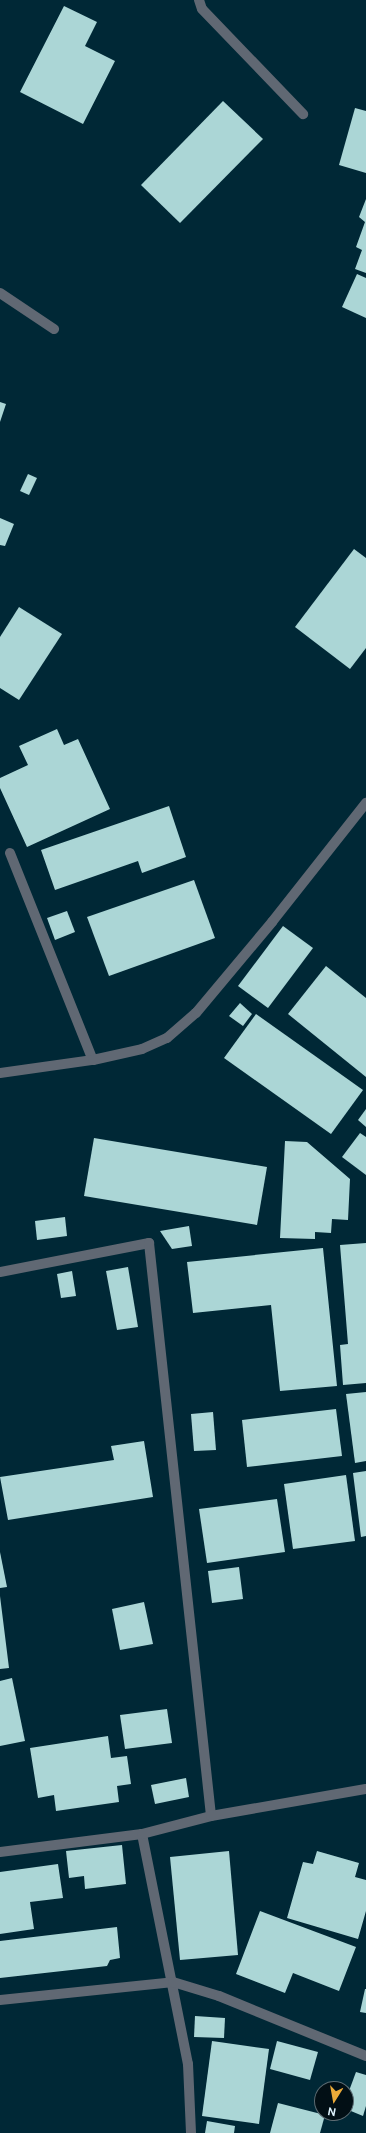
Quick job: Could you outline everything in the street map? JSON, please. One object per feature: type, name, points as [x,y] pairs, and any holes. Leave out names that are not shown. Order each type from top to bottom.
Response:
[{"type":"street","points":[[200,0],[202,9],[303,114]]},
{"type":"street","points":[[0,293],[54,329]]},
{"type":"street","points":[[0,1074],[93,1060],[142,1049],[167,1038],[196,1013],[272,922],[366,803]]},
{"type":"street","points":[[10,853],[93,1060]]},
{"type":"street","points":[[0,1272],[149,1243],[211,1816]]},
{"type":"street","points":[[0,1852],[142,1834],[211,1816],[366,1789]]},
{"type":"street","points":[[142,1834],[173,1982],[188,2064],[191,2133]]},
{"type":"street","points":[[0,2000],[173,1982],[219,1996],[366,2056]]},
{"type":"building","points":[[64,6],[97,22],[85,46],[115,61],[83,124],[20,92]]},
{"type":"building","points":[[223,101],[263,139],[180,223],[141,185]]},
{"type":"building","points":[[355,108],[366,111],[366,173],[339,165]]},
{"type":"building","points":[[366,199],[366,273],[355,269],[362,250],[356,247],[365,222],[359,217]]},
{"type":"building","points":[[357,274],[366,278],[366,318],[342,307]]},
{"type":"building","points":[[0,402],[6,404],[0,422]]},
{"type":"building","points":[[28,474],[37,478],[29,495],[20,491]]},
{"type":"building","points":[[0,518],[14,524],[5,546],[0,545]]},
{"type":"building","points":[[354,549],[366,558],[366,648],[350,669],[295,627]]},
{"type":"building","points":[[19,607],[62,634],[19,700],[0,688],[0,637]]},
{"type":"building","points":[[57,729],[64,745],[78,739],[110,809],[27,847],[0,788],[0,778],[28,765],[19,746]]},
{"type":"building","points":[[169,806],[186,857],[142,873],[138,861],[55,890],[41,850]]},
{"type":"building","points":[[194,880],[215,938],[109,976],[87,917]]},
{"type":"building","points":[[67,911],[75,932],[55,940],[47,918]]},
{"type":"building","points":[[283,926],[313,948],[268,1008],[238,986]]},
{"type":"building","points":[[326,966],[366,998],[366,1077],[288,1014]]},
{"type":"building","points":[[240,1003],[252,1014],[243,1026],[229,1016]]},
{"type":"building","points":[[256,1014],[363,1090],[331,1134],[224,1058]]},
{"type":"building","points":[[366,1109],[366,1127],[358,1120]]},
{"type":"building","points":[[360,1133],[366,1137],[366,1175],[342,1157]]},
{"type":"building","points":[[94,1138],[267,1167],[257,1225],[84,1196]]},
{"type":"building","points":[[285,1141],[307,1142],[350,1179],[348,1220],[332,1219],[331,1233],[315,1232],[315,1239],[280,1238]]},
{"type":"building","points":[[65,1217],[67,1236],[37,1240],[35,1221]]},
{"type":"building","points":[[189,1226],[192,1246],[172,1249],[160,1231]]},
{"type":"building","points":[[366,1243],[366,1383],[343,1385],[340,1345],[348,1344],[340,1245]]},
{"type":"building","points":[[323,1248],[337,1386],[280,1391],[271,1305],[193,1313],[187,1262]]},
{"type":"building","points":[[128,1267],[138,1327],[117,1330],[106,1271]]},
{"type":"building","points":[[72,1271],[76,1296],[61,1298],[57,1274]]},
{"type":"building","points":[[366,1392],[366,1461],[355,1463],[346,1394]]},
{"type":"building","points":[[336,1409],[342,1456],[247,1467],[242,1420]]},
{"type":"building","points":[[213,1412],[216,1450],[194,1451],[191,1414]]},
{"type":"building","points":[[144,1441],[153,1497],[8,1520],[0,1477],[114,1460],[111,1446]]},
{"type":"building","points":[[366,1471],[366,1536],[361,1537],[353,1473]]},
{"type":"building","points":[[346,1475],[355,1541],[293,1549],[284,1484]]},
{"type":"building","points":[[277,1499],[285,1552],[207,1563],[199,1509]]},
{"type":"building","points":[[0,1552],[7,1587],[0,1588]]},
{"type":"building","points":[[239,1567],[243,1599],[212,1603],[208,1571]]},
{"type":"building","points":[[0,1596],[9,1668],[0,1669]]},
{"type":"building","points":[[144,1602],[153,1644],[120,1650],[112,1609]]},
{"type":"building","points":[[12,1678],[25,1741],[0,1746],[0,1681]]},
{"type":"building","points":[[167,1709],[172,1743],[125,1749],[120,1715]]},
{"type":"building","points":[[108,1736],[111,1758],[127,1756],[131,1784],[117,1786],[119,1802],[56,1811],[54,1795],[38,1798],[30,1748]]},
{"type":"building","points":[[186,1778],[189,1797],[155,1804],[151,1785]]},
{"type":"building","points":[[122,1845],[126,1884],[85,1889],[84,1876],[69,1878],[66,1851]]},
{"type":"building","points":[[229,1851],[238,1955],[180,1960],[170,1857]]},
{"type":"building","points":[[317,1851],[359,1863],[355,1877],[366,1880],[366,1911],[358,1939],[287,1918],[303,1862],[313,1864]]},
{"type":"building","points":[[58,1864],[63,1898],[30,1902],[34,1929],[0,1934],[0,1872]]},
{"type":"building","points":[[260,1911],[356,1947],[339,1991],[293,1973],[285,1993],[236,1974]]},
{"type":"building","points":[[117,1927],[120,1958],[110,1960],[107,1966],[0,1978],[0,1941]]},
{"type":"building","points":[[366,1989],[366,2013],[360,2012]]},
{"type":"building","points":[[195,2016],[225,2018],[224,2038],[194,2037]]},
{"type":"building","points":[[212,2041],[269,2049],[259,2124],[202,2116]]},
{"type":"building","points":[[277,2041],[318,2052],[310,2080],[270,2069]]},
{"type":"building","points":[[356,2072],[366,2075],[366,2106],[363,2116],[354,2112],[354,2081],[353,2081]]},
{"type":"building","points":[[278,2103],[314,2112],[314,2121],[323,2121],[320,2133],[270,2133]]},
{"type":"building","points":[[207,2121],[235,2126],[234,2133],[205,2133]]}]
